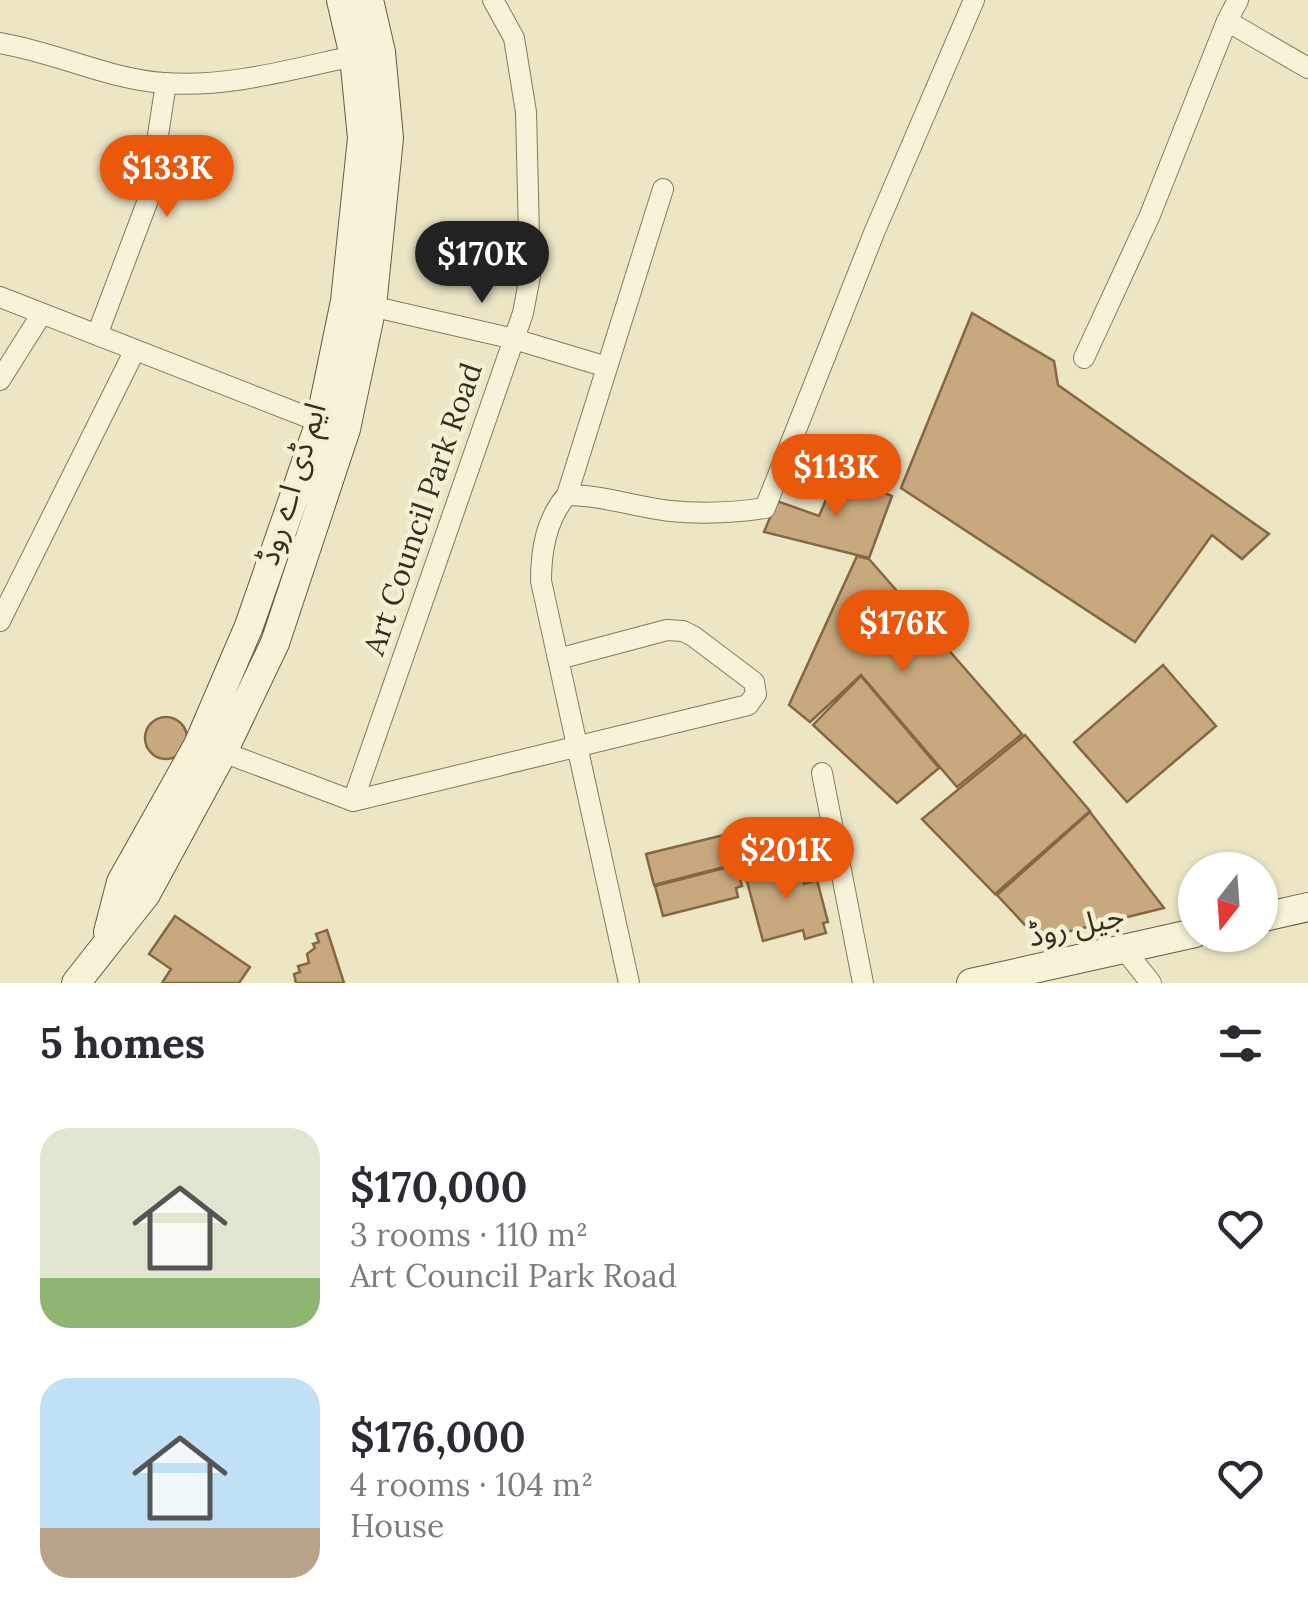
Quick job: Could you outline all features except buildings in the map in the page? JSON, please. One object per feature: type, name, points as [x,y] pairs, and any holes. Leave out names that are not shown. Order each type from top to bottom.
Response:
[{"type":"main road","name":"ایم ڈی اے روڈ","points":[[105,943],[121,882],[198,745],[249,626],[358,303],[362,138],[354,56],[341,0]]},
{"type":"main road","name":"ایم ڈی اے روڈ","points":[[76,983],[146,894],[224,752],[275,643],[340,447],[358,303],[389,138],[381,52],[369,0]]},
{"type":"main road","points":[[1278,914],[1308,907]]},
{"type":"main road","name":"جیل روڈ","points":[[971,983],[1178,937]]},
{"type":"street","name":"Art Council Park Road","points":[[353,801],[523,313],[530,276],[526,112],[514,38],[493,0]]},
{"type":"street","points":[[567,495],[590,495],[672,511],[729,513],[765,508],[874,233],[974,0]]},
{"type":"street","points":[[1084,358],[1150,215],[1238,0]]},
{"type":"street","points":[[1227,20],[1308,68]]},
{"type":"street","points":[[0,43],[120,76],[166,84],[249,78],[354,56]]},
{"type":"street","points":[[97,336],[148,200],[166,84]]},
{"type":"street","points":[[630,983],[540,581],[541,554],[554,510],[567,495],[662,189]]},
{"type":"street","points":[[0,296],[320,422]]},
{"type":"street","points":[[358,303],[514,339],[607,367]]},
{"type":"street","points":[[0,380],[42,315]]},
{"type":"street","points":[[0,621],[135,350]]},
{"type":"street","points":[[224,752],[353,801],[748,706],[756,694],[754,682],[683,631],[668,630],[558,659]]},
{"type":"street","points":[[822,773],[862,983]]},
{"type":"street","points":[[1124,949],[1151,983]]}]
